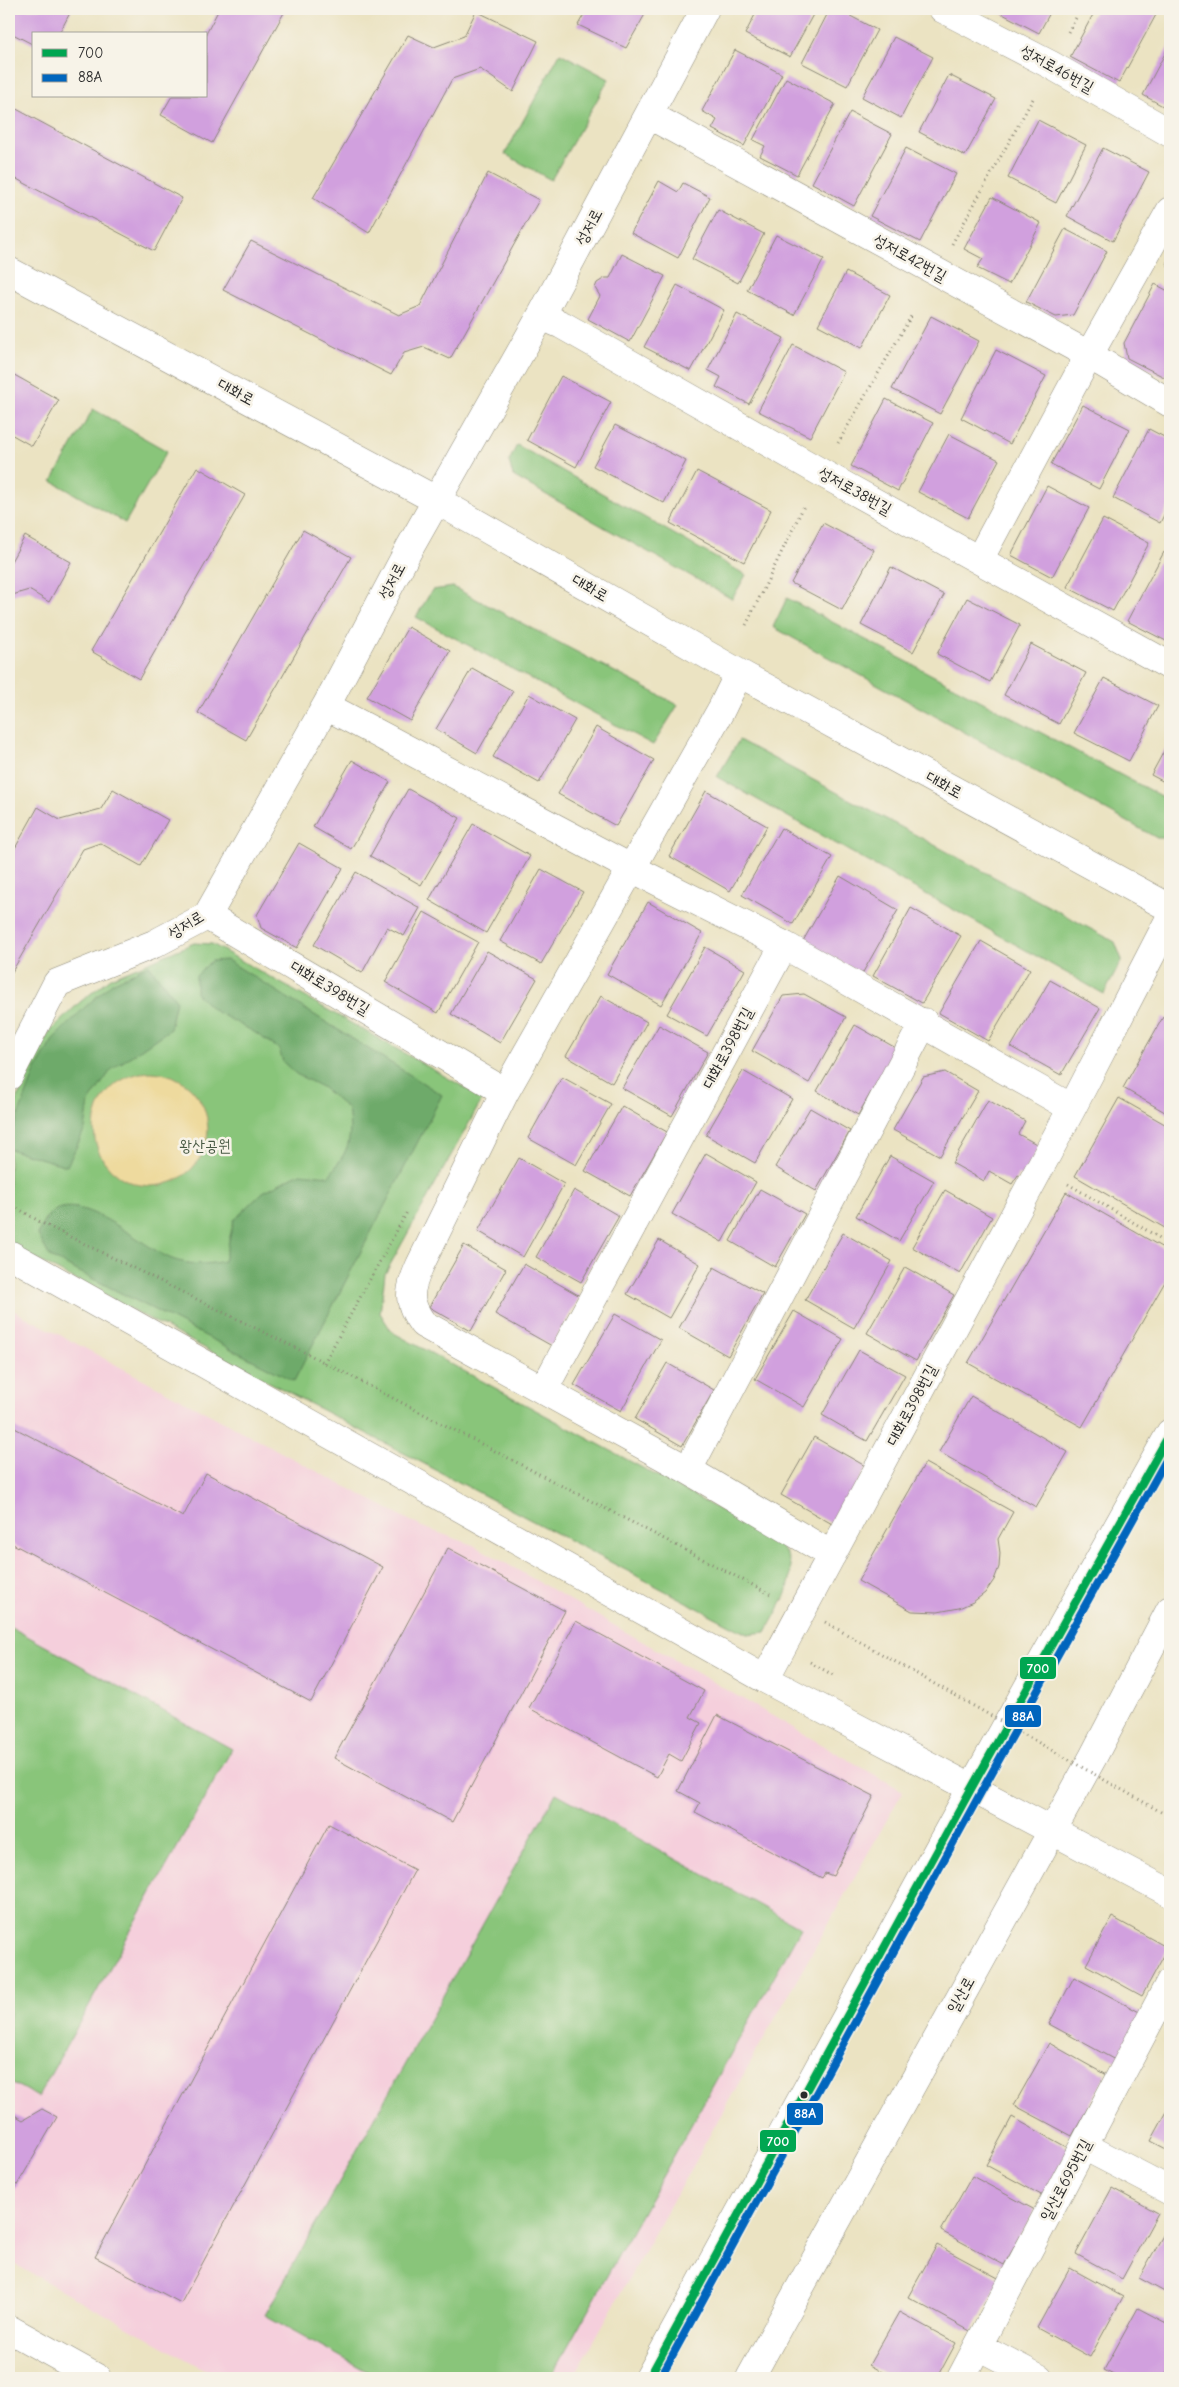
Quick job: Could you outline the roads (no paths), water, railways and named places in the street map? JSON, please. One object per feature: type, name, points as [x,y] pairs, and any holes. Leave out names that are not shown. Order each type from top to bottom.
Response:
[{"type":"street","name":"성저로","points":[[9,1076],[57,983],[154,944],[207,916],[326,706],[436,500],[541,316],[705,9]]},
{"type":"street","name":"성저로46번길","points":[[943,9],[1051,65],[1170,132]]},
{"type":"street","name":"성저로42번길","points":[[648,115],[1089,355],[1170,403]]},
{"type":"street","points":[[979,560],[1089,355],[1170,211]]},
{"type":"street","name":"대화로","points":[[9,271],[436,500],[739,673],[1170,908]]},
{"type":"street","name":"성저로38번길","points":[[541,316],[562,325],[1170,666]]},
{"type":"street","points":[[739,673],[721,710],[505,1092],[410,1286],[410,1297],[414,1312],[423,1324],[544,1389],[832,1554]]},
{"type":"street","points":[[326,706],[631,868],[784,945],[924,1022],[1072,1108]]},
{"type":"street","name":"대화로398번길","points":[[207,916],[505,1092]]},
{"type":"street","name":"대화로398번길","points":[[765,1679],[1072,1108],[1170,918]]},
{"type":"street","name":"대화로398번길","points":[[544,1389],[784,945]]},
{"type":"street","points":[[688,1470],[924,1022]]},
{"type":"street","points":[[9,1254],[765,1679],[1170,1893]]},
{"type":"street","points":[[649,2378],[971,1789],[1170,1433]]},
{"type":"street","name":"일산로","points":[[750,2378],[1086,1769],[1170,1610]]},
{"type":"street","name":"일산로695번길","points":[[961,2378],[1170,1982]]},
{"type":"street","points":[[1084,2146],[1170,2191]]},
{"type":"street","points":[[9,2329],[90,2377]]},
{"type":"street","points":[[978,2346],[1039,2378]]},
{"type":"park label","name":"왕산공원","points":[[205,1146]]}]
